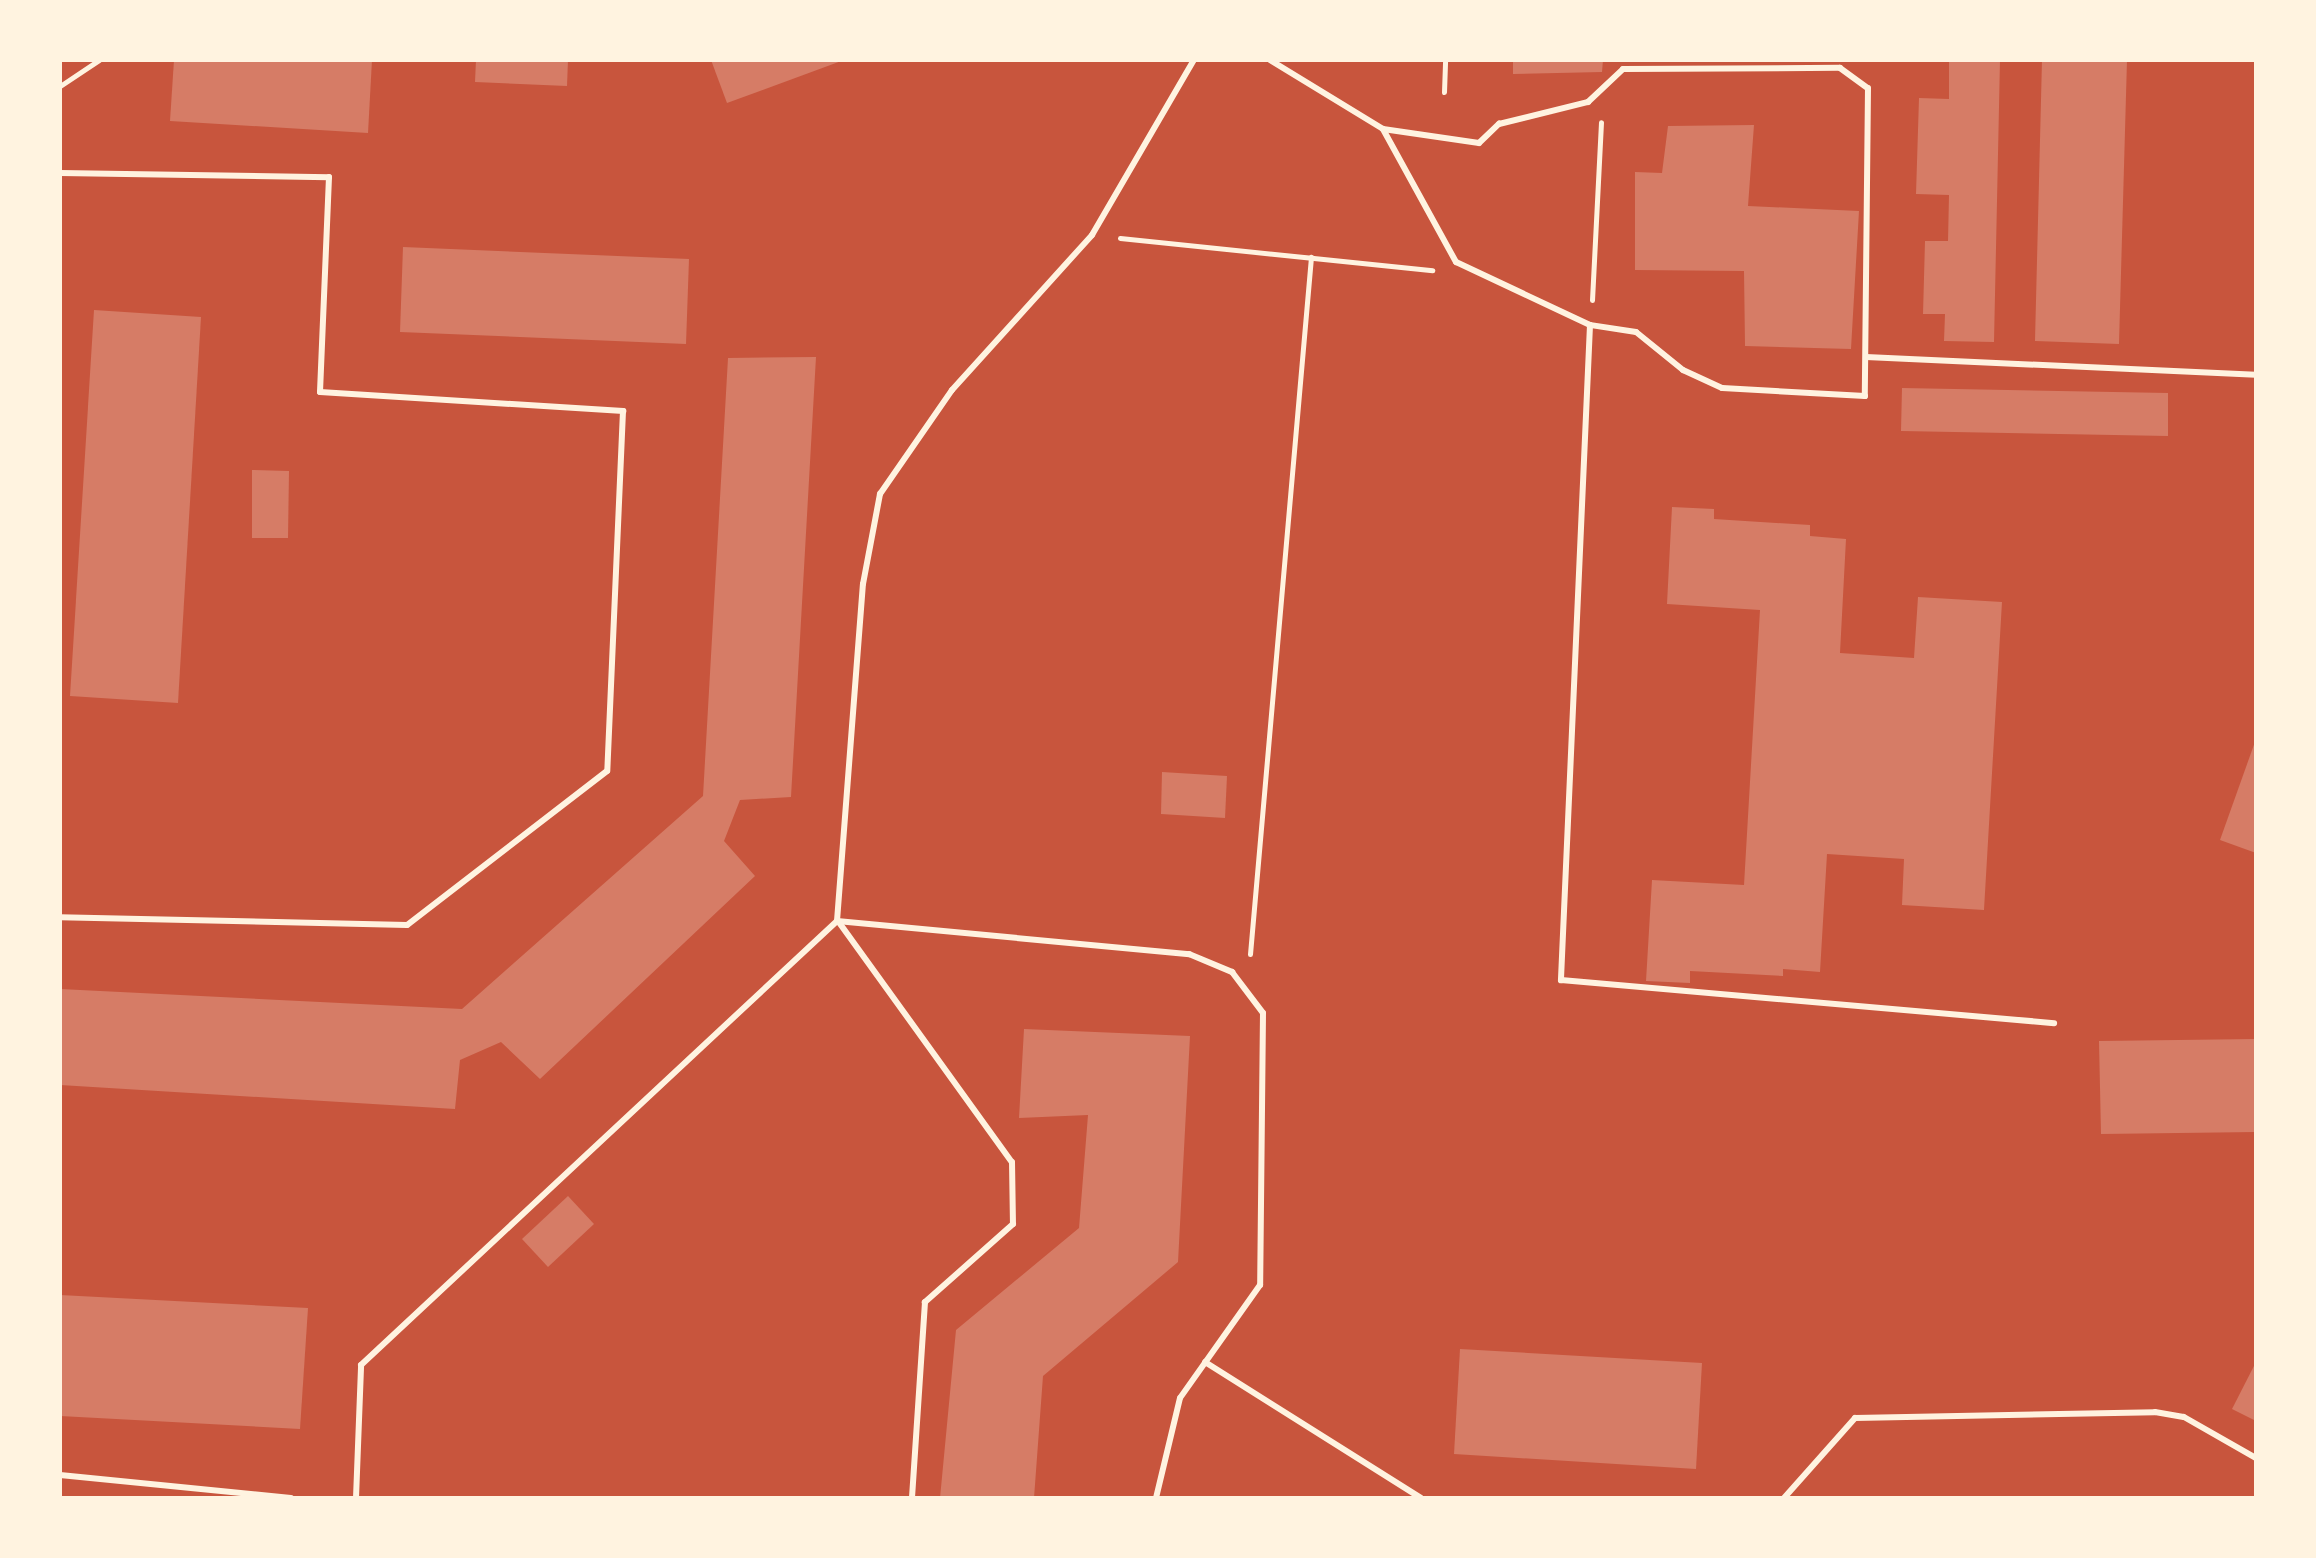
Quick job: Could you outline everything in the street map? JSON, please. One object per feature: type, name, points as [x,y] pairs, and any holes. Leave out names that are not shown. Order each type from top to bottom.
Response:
[{"type":"lane","points":[[912,1498],[925,1302],[1013,1224],[1012,1162],[837,921],[863,584],[880,494],[952,390],[1092,235],[1194,60]]},
{"type":"lane","points":[[1270,60],[1383,129],[1479,143],[1499,124],[1588,102],[1623,69],[1840,68],[1868,88],[1865,396],[1722,388],[1683,370],[1636,332],[1590,325],[1456,262],[1383,129]]},
{"type":"lane","points":[[60,173],[329,177],[320,392],[623,411],[607,771],[407,925],[60,917]]},
{"type":"lane","points":[[1590,325],[1561,980],[2054,1023]]},
{"type":"lane","points":[[1866,357],[2256,375]]},
{"type":"lane","points":[[356,1498],[361,1365],[837,921],[1189,954],[1232,972],[1263,1013],[1260,1285],[1180,1398],[1156,1498]]},
{"type":"lane","points":[[1205,1362],[1421,1498]]},
{"type":"lane","points":[[1784,1498],[1855,1418],[2155,1412],[2184,1417],[2256,1458]]},
{"type":"lane","points":[[60,1475],[291,1498]]},
{"type":"path","points":[[60,86],[99,60]]},
{"type":"path","points":[[1444,92],[1445,60]]},
{"type":"path","points":[[1590,325],[1602,89]]},
{"type":"path","points":[[1092,235],[1311,257],[1246,990]]},
{"type":"building","points":[[174,60],[372,60],[368,133],[170,121]]},
{"type":"building","points":[[476,60],[568,60],[567,86],[475,82]]},
{"type":"building","points":[[711,60],[844,60],[727,103]]},
{"type":"building","points":[[1513,60],[1603,60],[1602,72],[1513,74]]},
{"type":"building","points":[[1949,60],[2000,60],[1994,342],[1944,341],[1945,314],[1923,314],[1925,241],[1948,241],[1949,195],[1916,194],[1919,98],[1949,99]]},
{"type":"building","points":[[2042,60],[2127,60],[2119,344],[2035,341]]},
{"type":"building","points":[[1754,125],[1748,206],[1859,211],[1851,349],[1745,346],[1744,271],[1635,270],[1635,172],[1662,173],[1668,126]]},
{"type":"building","points":[[403,247],[689,259],[686,344],[400,332]]},
{"type":"building","points":[[94,310],[201,317],[178,703],[70,696]]},
{"type":"building","points":[[816,357],[791,797],[740,800],[724,841],[755,876],[540,1079],[501,1042],[460,1060],[455,1109],[60,1085],[60,989],[462,1009],[703,796],[728,358]]},
{"type":"building","points":[[1902,388],[2168,393],[2168,436],[1901,431]]},
{"type":"building","points":[[252,470],[289,471],[288,538],[252,538]]},
{"type":"building","points":[[1672,507],[1714,509],[1714,519],[1810,525],[1810,536],[1846,539],[1840,653],[1914,658],[1918,597],[2002,602],[1984,910],[1902,905],[1904,859],[1827,854],[1820,972],[1783,969],[1783,976],[1690,971],[1690,983],[1646,981],[1652,880],[1744,885],[1760,610],[1667,604]]},
{"type":"building","points":[[2256,739],[2256,853],[2220,840]]},
{"type":"building","points":[[1162,772],[1227,776],[1225,818],[1161,814]]},
{"type":"building","points":[[1024,1029],[1190,1036],[1178,1262],[1043,1376],[1034,1498],[940,1498],[956,1330],[1079,1228],[1088,1115],[1019,1118]]},
{"type":"building","points":[[2256,1039],[2256,1132],[2101,1134],[2099,1041]]},
{"type":"building","points":[[568,1196],[594,1224],[548,1267],[522,1239]]},
{"type":"building","points":[[60,1295],[308,1308],[300,1429],[60,1416]]},
{"type":"building","points":[[1460,1349],[1702,1363],[1696,1469],[1454,1454]]},
{"type":"building","points":[[2256,1362],[2256,1421],[2232,1409]]}]
